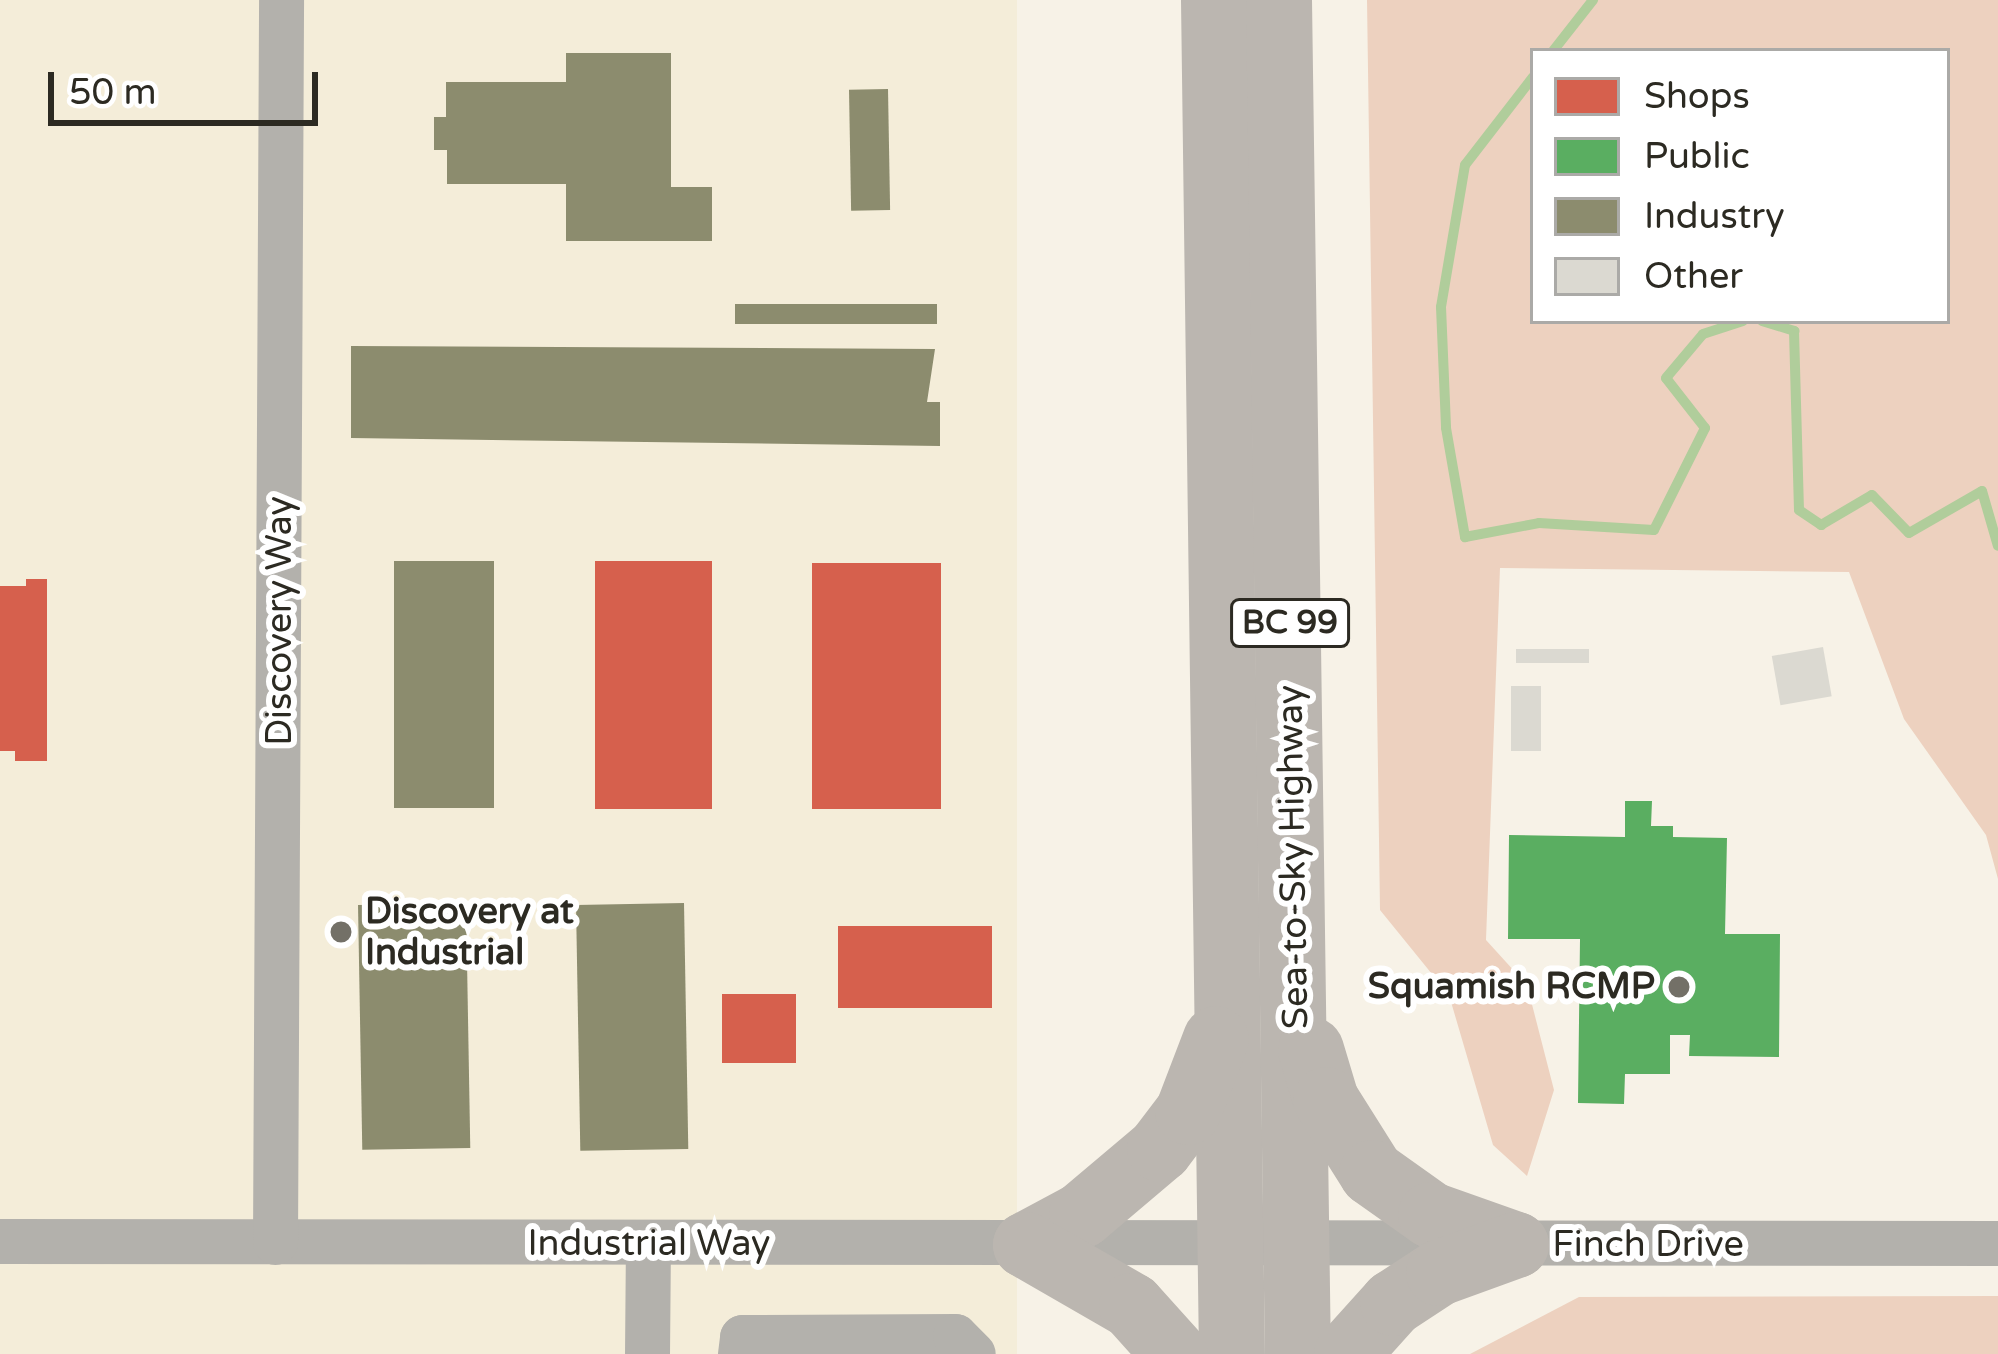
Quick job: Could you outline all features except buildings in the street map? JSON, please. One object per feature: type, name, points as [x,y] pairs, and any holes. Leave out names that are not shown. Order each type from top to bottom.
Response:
[{"type":"highway","name":"Sea-to-Sky Highway","points":[[1214,0],[1232,1354]]},
{"type":"highway","name":"Sea-to-Sky Highway","points":[[1279,0],[1298,1354]]},
{"type":"highway","points":[[1175,1354],[1132,1306],[1026,1245],[1098,1203],[1160,1149],[1188,1112],[1227,995]]},
{"type":"highway","points":[[1295,999],[1326,1100],[1372,1173],[1431,1215],[1516,1245]]},
{"type":"highway","points":[[1347,1354],[1393,1303],[1424,1283],[1516,1245]]},
{"type":"street","name":"Discovery Way","points":[[275,1242],[281,0]]},
{"type":"street","name":"Industrial Way","points":[[0,1240],[1298,1246]]},
{"type":"street","name":"Finch Drive","points":[[1298,1246],[1998,1243]]},
{"type":"street","points":[[647,1354],[648,1244]]},
{"type":"street","points":[[740,1354],[742,1337],[932,1336],[955,1336],[973,1354]]},
{"type":"shaded area","points":[[0,0],[1017,0],[1017,1354],[0,1354]]},
{"type":"shaded area","points":[[1367,0],[1998,0],[1998,879],[1986,835],[1904,719],[1849,572],[1500,568],[1486,940],[1527,985],[1554,1090],[1527,1176],[1493,1145],[1449,995],[1380,910]]},
{"type":"shaded area","points":[[1998,1296],[1998,1354],[1470,1354],[1579,1297]]},
{"type":"waterway","points":[[1555,48],[1593,0]]},
{"type":"waterway","points":[[1530,81],[1465,165],[1441,307],[1446,428],[1465,537],[1539,523],[1654,530],[1705,428],[1666,378],[1703,334],[1734,324]]},
{"type":"waterway","points":[[1772,324],[1794,331],[1799,510],[1821,525],[1872,495],[1909,533],[1982,491],[1998,546]]},
{"type":"place","name":"Discovery at Industrial","points":[[341,932]]},
{"type":"place","name":"Squamish RCMP","points":[[1679,987]]}]
